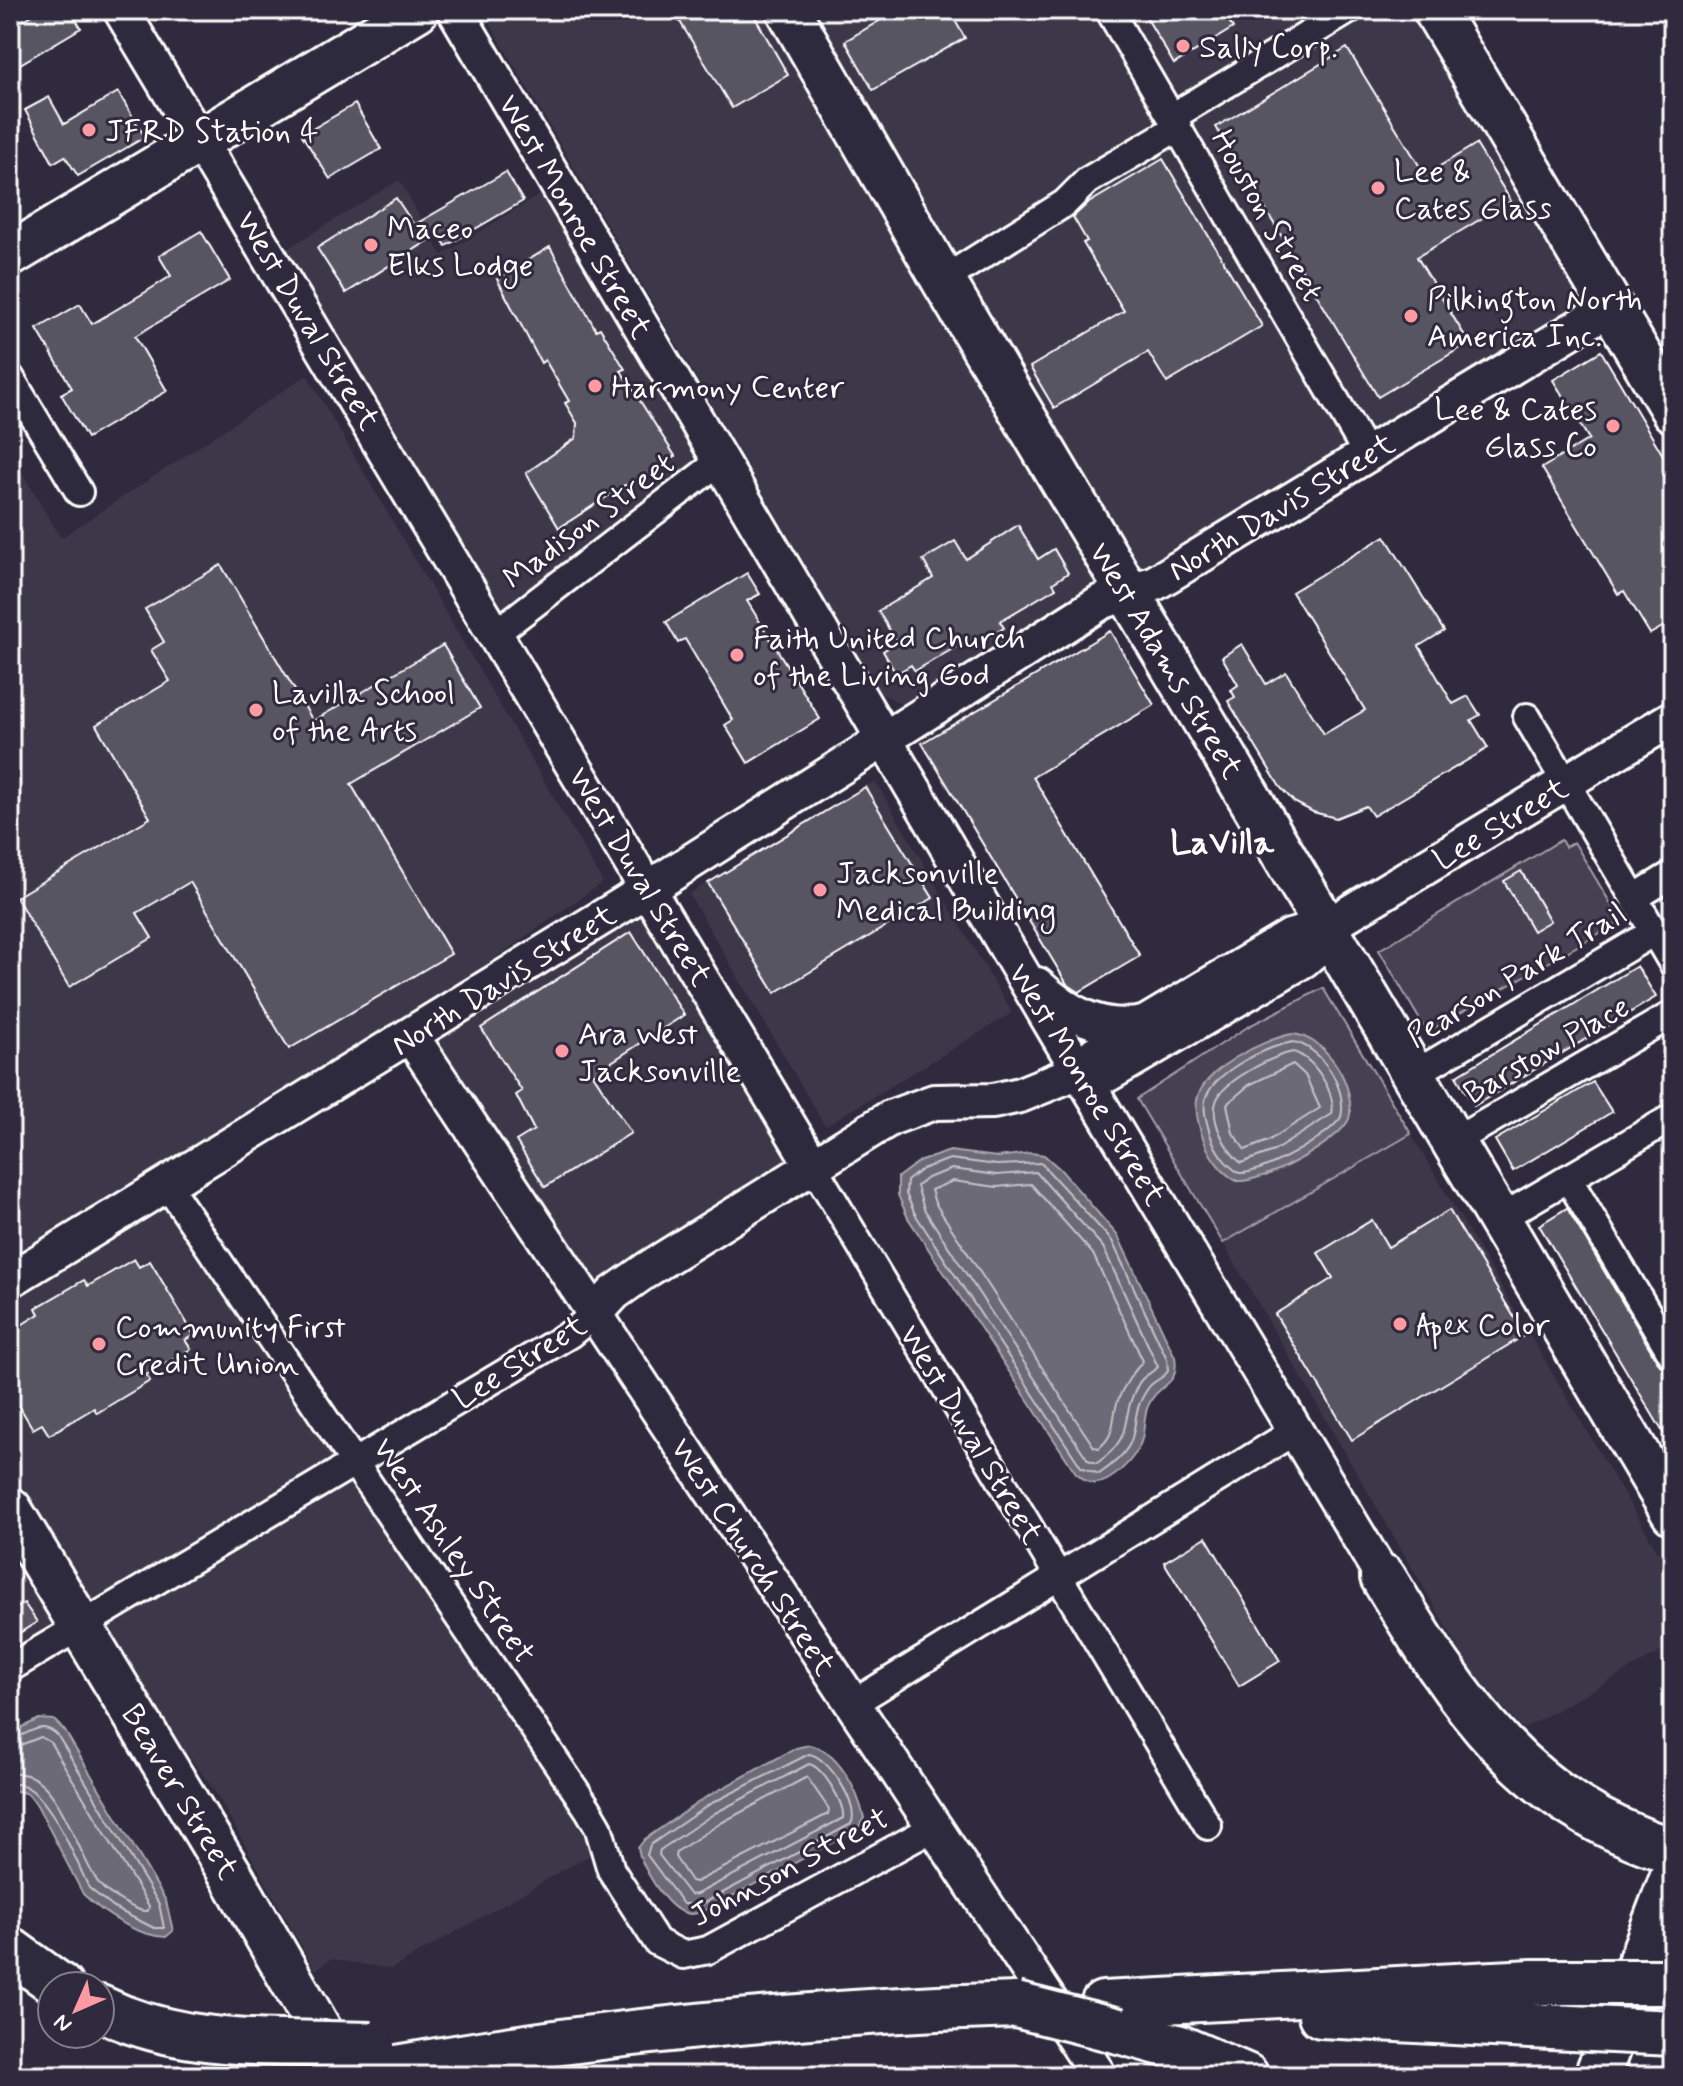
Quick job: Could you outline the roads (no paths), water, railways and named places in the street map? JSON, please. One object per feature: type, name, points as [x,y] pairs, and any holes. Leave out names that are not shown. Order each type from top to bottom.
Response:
[{"type":"highway","points":[[1383,1577],[1443,1676],[1497,1743],[1561,1796],[1659,1846]]},
{"type":"highway","points":[[1597,2076],[1673,1876]]},
{"type":"highway","points":[[10,1950],[38,1970]]},
{"type":"highway","points":[[1111,2017],[1533,1982],[1673,1982]]},
{"type":"highway","points":[[116,2014],[174,2034],[225,2041],[282,2043],[364,2067],[667,2029],[794,2017],[1016,2005],[1111,2017],[1531,2026],[1673,2033]]},
{"type":"highway","points":[[1580,2076],[1624,2010]]},
{"type":"highway","points":[[1111,2017],[1246,2076]]},
{"type":"main road","points":[[10,255],[417,10]]},
{"type":"main road","name":"West Adams Street","points":[[788,10],[943,280],[1673,1513]]},
{"type":"main road","points":[[1435,10],[1673,411]]},
{"type":"main road","name":"Beaver Street","points":[[10,1509],[364,2067]]},
{"type":"street","name":"West Duval Street","points":[[121,10],[1208,1826]]},
{"type":"street","name":"West Monroe Street","points":[[455,10],[1079,1071],[1383,1577]]},
{"type":"street","name":"Houston Street","points":[[1109,10],[1367,454]]},
{"type":"street","points":[[943,280],[1065,203],[1077,190],[1175,122],[1349,10]]},
{"type":"street","name":"North Davis Street","points":[[10,1280],[411,1036],[1101,602],[1155,583],[1611,307]]},
{"type":"street","points":[[10,377],[79,492]]},
{"type":"street","name":"Madison Street","points":[[496,633],[720,461]]},
{"type":"street","points":[[1527,717],[1673,964]]},
{"type":"street","name":"Lee Street","points":[[10,1668],[570,1334],[595,1314],[614,1293],[648,1269],[911,1108],[942,1101],[1007,1099],[1079,1071],[1096,1053],[1290,937],[1326,927],[1673,718]]},
{"type":"street","points":[[1634,898],[1673,874]]},
{"type":"street","name":"Lee Street","points":[[1079,1071],[1094,1076],[1108,1074],[1172,1038],[1303,960],[1317,948],[1326,927]]},
{"type":"street","name":"Pearson Park Trail","points":[[1413,1075],[1654,932]]},
{"type":"street","points":[[1019,968],[1077,1015],[1108,1026],[1144,1024]]},
{"type":"street","name":"Barstow Place","points":[[1453,1142],[1673,1014]]},
{"type":"street","name":"West Church Street","points":[[411,1036],[1099,2076]]},
{"type":"street","points":[[1499,1219],[1568,1178],[1670,1127]]},
{"type":"street","points":[[1568,1178],[1673,1356]]},
{"type":"street","name":"West Ashley Street","points":[[168,1186],[588,1809],[598,1826],[611,1870],[653,1936],[675,1953]]},
{"type":"street","points":[[852,1704],[1295,1431]]},
{"type":"street","name":"Johnson Street","points":[[675,1953],[688,1955],[708,1950],[933,1828]]},
{"type":"water","points":[[1292,1034],[1317,1044],[1337,1066],[1348,1093],[1349,1119],[1331,1139],[1299,1160],[1264,1176],[1237,1181],[1222,1170],[1208,1149],[1198,1122],[1197,1100],[1210,1077],[1236,1057],[1266,1042]]},
{"type":"water","points":[[950,1151],[997,1157],[1031,1153],[1044,1155],[1118,1236],[1175,1357],[1176,1367],[1172,1380],[1148,1406],[1138,1448],[1121,1470],[1106,1480],[1091,1483],[1076,1473],[908,1218],[898,1195],[898,1177],[918,1162]]},
{"type":"water","points":[[39,1719],[54,1720],[65,1731],[166,1901],[173,1931],[166,1937],[144,1933],[122,1923],[83,1894],[37,1805],[28,1794],[18,1791],[10,1794],[10,1733]]},
{"type":"water","points":[[809,1745],[819,1748],[838,1763],[852,1784],[864,1818],[857,1830],[704,1911],[689,1914],[673,1906],[660,1892],[643,1864],[638,1848],[645,1839],[706,1797],[796,1748]]},
{"type":"place","name":"Sally Corp.","points":[[1183,46]]},
{"type":"place","name":"JFRD Station 4","points":[[89,130]]},
{"type":"place","name":"Lee & Cates Glass","points":[[1378,188]]},
{"type":"place","name":"Maceo Elks Lodge","points":[[371,245]]},
{"type":"place","name":"Pilkington North America Inc.","points":[[1411,316]]},
{"type":"place","name":"Harmony Center","points":[[595,386]]},
{"type":"place","name":"Lee & Cates Glass Co","points":[[1613,426]]},
{"type":"place","name":"Faith United Church of the Living God","points":[[737,655]]},
{"type":"place","name":"Lavilla School of the Arts","points":[[256,710]]},
{"type":"place","name":"Jacksonville Medical Building","points":[[820,890]]},
{"type":"place","name":"Ara West Jacksonville","points":[[562,1051]]},
{"type":"place","name":"Apex Color","points":[[1400,1324]]},
{"type":"place","name":"Community First Credit Union","points":[[99,1344]]},
{"type":"district","name":"LaVilla","points":[[1222,841]]}]
